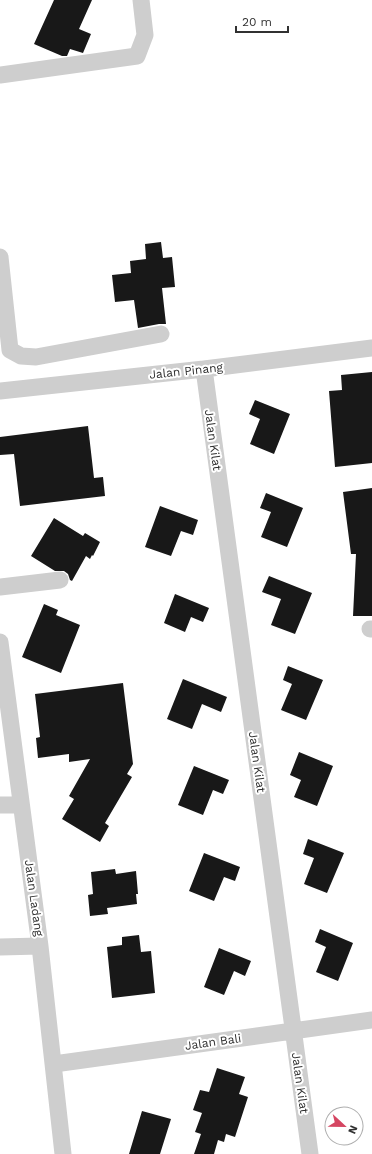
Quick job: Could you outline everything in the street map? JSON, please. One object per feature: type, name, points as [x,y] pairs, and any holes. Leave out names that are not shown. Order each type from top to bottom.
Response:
[{"type":"street","points":[[0,75],[137,56],[145,35],[141,0]]},
{"type":"street","points":[[0,257],[10,350],[21,356],[36,357],[161,334]]},
{"type":"street","name":"Jalan Pinang","points":[[0,391],[204,369],[372,348]]},
{"type":"street","name":"Jalan Kilat","points":[[204,369],[310,1154]]},
{"type":"street","points":[[0,588],[60,580]]},
{"type":"street","name":"Jalan Ladang","points":[[0,642],[40,946],[64,1154]]},
{"type":"street","points":[[0,805],[21,805]]},
{"type":"street","points":[[0,947],[40,946]]},
{"type":"street","name":"Jalan Bali","points":[[54,1064],[372,1020]]},
{"type":"building","points":[[54,0],[92,0],[79,29],[91,34],[83,53],[70,49],[67,56],[62,56],[34,44]]},
{"type":"building","points":[[161,242],[163,258],[172,257],[175,287],[162,288],[166,324],[138,328],[134,300],[115,302],[112,275],[131,273],[130,261],[146,259],[145,244]]},
{"type":"building","points":[[372,372],[372,463],[335,467],[329,391],[342,390],[341,375]]},
{"type":"building","points":[[255,400],[290,414],[274,454],[250,444],[260,419],[249,414]]},
{"type":"building","points":[[88,426],[94,478],[103,477],[105,496],[20,506],[14,454],[0,455],[0,437]]},
{"type":"building","points":[[372,488],[372,616],[353,616],[356,554],[351,554],[343,492]]},
{"type":"building","points":[[266,493],[303,508],[287,547],[261,537],[271,512],[260,508]]},
{"type":"building","points":[[160,506],[198,520],[193,535],[181,531],[171,556],[145,547]]},
{"type":"building","points":[[54,518],[83,536],[85,533],[100,542],[90,559],[86,556],[72,581],[70,580],[68,574],[64,571],[55,571],[31,556]]},
{"type":"building","points":[[269,576],[312,593],[295,634],[271,625],[281,599],[262,592]]},
{"type":"building","points":[[175,594],[209,608],[203,622],[191,617],[185,632],[164,623]]},
{"type":"building","points":[[44,604],[58,610],[56,615],[80,625],[61,673],[22,657]]},
{"type":"building","points":[[288,666],[323,680],[306,720],[281,710],[292,684],[283,680]]},
{"type":"building","points":[[183,679],[227,697],[221,712],[202,704],[192,729],[167,719]]},
{"type":"building","points":[[123,683],[133,764],[127,774],[132,777],[105,823],[109,826],[100,842],[62,819],[74,799],[69,796],[90,759],[69,762],[69,754],[38,758],[36,738],[40,737],[35,694]]},
{"type":"building","points":[[299,752],[333,766],[317,806],[294,797],[301,780],[290,775]]},
{"type":"building","points":[[194,766],[229,780],[223,794],[213,790],[203,815],[178,805]]},
{"type":"building","points":[[308,839],[344,853],[327,893],[304,884],[314,858],[303,854]]},
{"type":"building","points":[[204,853],[240,867],[235,881],[224,877],[214,901],[189,891]]},
{"type":"building","points":[[115,869],[116,874],[136,871],[138,894],[136,894],[137,904],[107,908],[108,914],[90,916],[88,895],[93,894],[91,872]]},
{"type":"building","points":[[320,929],[353,943],[338,981],[316,972],[326,947],[315,942]]},
{"type":"building","points":[[139,935],[141,952],[151,951],[155,993],[112,998],[107,947],[122,945],[122,937]]},
{"type":"building","points":[[219,948],[251,961],[245,976],[234,971],[224,995],[204,987]]},
{"type":"building","points":[[217,1068],[245,1077],[239,1094],[248,1097],[235,1137],[226,1134],[224,1142],[218,1140],[214,1154],[194,1154],[201,1134],[195,1132],[202,1113],[193,1110],[200,1090],[209,1092]]},
{"type":"building","points":[[142,1111],[171,1119],[160,1154],[129,1154]]}]
